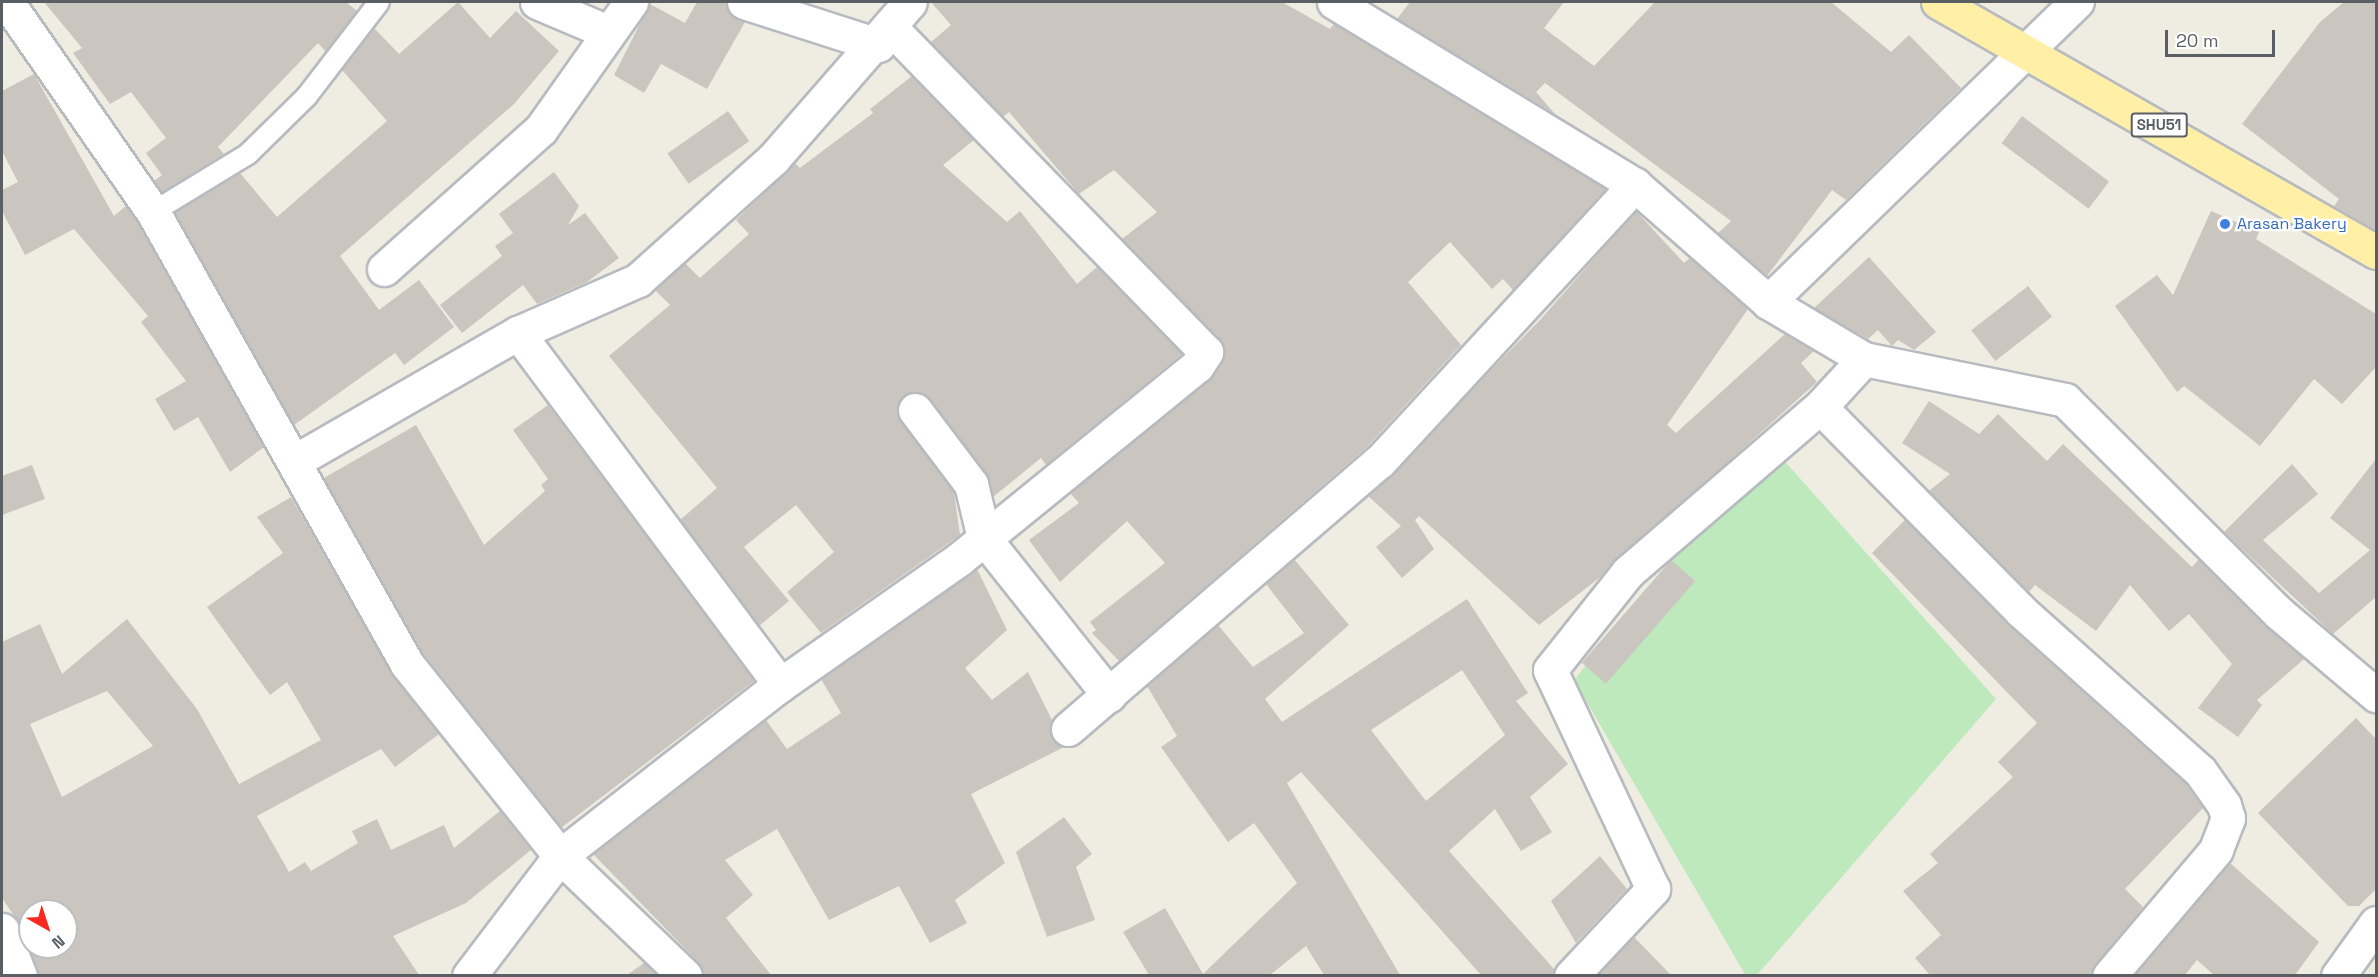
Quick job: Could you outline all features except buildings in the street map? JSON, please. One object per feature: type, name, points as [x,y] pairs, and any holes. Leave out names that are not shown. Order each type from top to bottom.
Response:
[{"type":"main road","name":"SHU51","points":[[1938,2],[2030,49],[2376,252]]},
{"type":"street","points":[[6,2],[153,212],[295,461],[407,664],[560,856],[685,975]]},
{"type":"street","points":[[537,2],[608,32]]},
{"type":"street","points":[[384,269],[541,129],[631,2]]},
{"type":"street","points":[[469,975],[560,856],[780,685],[984,538],[1197,366],[1206,352],[884,36],[744,2]]},
{"type":"street","points":[[295,461],[518,333],[638,280],[773,159],[884,36],[910,2]]},
{"type":"street","points":[[1334,2],[1635,185],[1768,302],[1864,359],[2065,400],[2280,614],[2376,695]]},
{"type":"street","points":[[1768,302],[2077,2]]},
{"type":"street","points":[[1068,729],[1380,461],[1635,185]]},
{"type":"street","points":[[518,333],[780,685]]},
{"type":"street","points":[[1571,975],[1653,889],[1550,670],[1628,572],[1820,407],[1864,359]]},
{"type":"street","points":[[1820,407],[2021,611],[2200,771],[2224,805],[2228,819],[2216,850],[2109,975]]},
{"type":"street","points":[[915,410],[971,484],[984,538],[1108,695]]},
{"type":"street","points":[[2338,975],[2376,923]]},
{"type":"street","points":[[2,930],[20,975]]},
{"type":"lane","points":[[153,212],[249,154],[307,96],[379,2]]},
{"type":"green space","points":[[1781,457],[1996,699],[1757,975],[1746,976],[1574,680],[1675,557]]},
{"type":"place","name":"Arasan Bakery","points":[[2225,224]]}]
